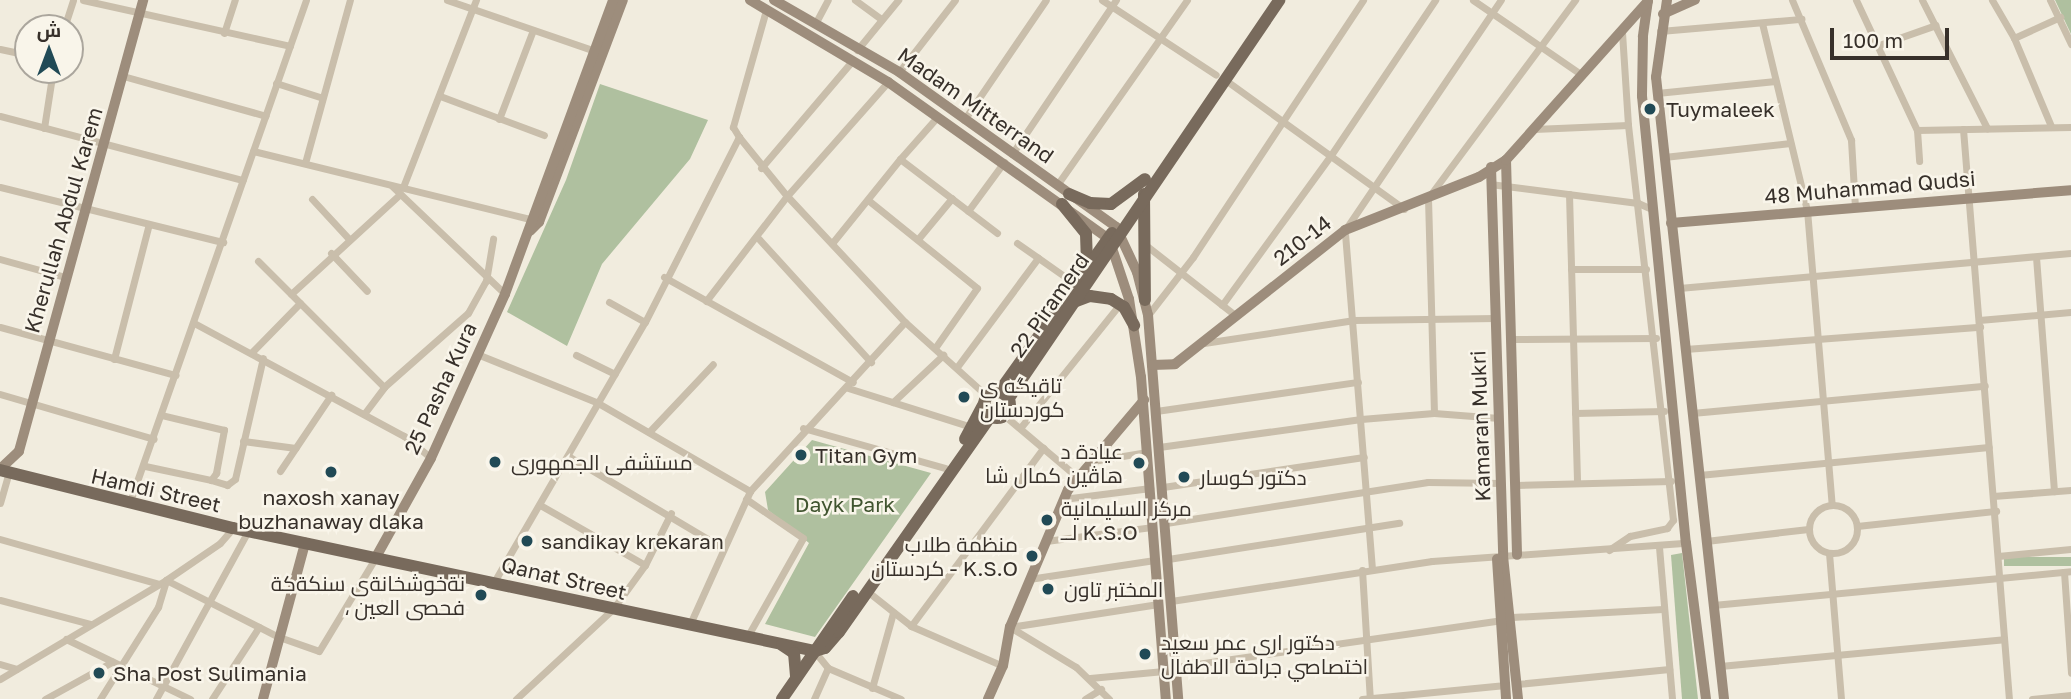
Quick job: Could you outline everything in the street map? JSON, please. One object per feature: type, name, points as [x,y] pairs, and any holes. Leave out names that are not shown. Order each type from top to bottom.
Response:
[{"type":"main road","name":"Kherullah Abdul Karem","points":[[19,451],[83,209],[105,145],[143,0]]},
{"type":"main road","name":"25 Pasha Kura","points":[[376,557],[431,457],[505,294],[530,231],[530,219],[613,0]]},
{"type":"main road","name":"25 Pasha Kura","points":[[530,231],[539,222],[622,0]]},
{"type":"main road","name":"Madam Mitterrand","points":[[750,0],[855,54],[899,72],[1113,237]]},
{"type":"main road","name":"Madam Mitterrand","points":[[774,0],[815,24],[888,82],[939,116],[1057,185],[1066,199]]},
{"type":"main road","points":[[815,651],[830,643],[1086,266],[1113,237],[1144,194],[1269,0]]},
{"type":"main road","points":[[1166,699],[1144,400],[1135,325],[1113,237],[1145,179],[1279,0]]},
{"type":"main road","points":[[1491,167],[1506,160],[1648,0]]},
{"type":"main road","points":[[1648,0],[1641,61],[1686,543],[1706,699]]},
{"type":"main road","points":[[1667,0],[1660,31],[1657,93],[1724,699]]},
{"type":"main road","points":[[1663,14],[1695,0]]},
{"type":"main road","name":"Kamaran Mukri","points":[[1506,160],[1517,555]]},
{"type":"main road","name":"210-14","points":[[1152,365],[1170,367],[1345,230],[1404,209],[1479,177],[1491,167]]},
{"type":"main road","name":"Kamaran Mukri","points":[[1491,167],[1494,186],[1501,484],[1500,556],[1511,684],[1518,699]]},
{"type":"main road","points":[[1066,199],[1111,204],[1145,179]]},
{"type":"main road","name":"48 Muhammad Qudsi","points":[[1671,223],[2071,190]]},
{"type":"main road","points":[[1144,194],[1142,242],[1145,299],[1163,486],[1178,699]]},
{"type":"main road","points":[[1066,199],[1086,234],[1086,266]]},
{"type":"main road","points":[[1113,237],[1145,299]]},
{"type":"main road","name":"22 Piramerd","points":[[994,401],[1073,302],[1113,237]]},
{"type":"main road","points":[[1073,302],[1095,295],[1120,304],[1135,325]]},
{"type":"main road","points":[[1496,323],[1510,334]]},
{"type":"main road","points":[[1000,699],[990,694],[1003,666],[1010,627],[1063,499],[1076,476],[1144,400]]},
{"type":"main road","points":[[994,401],[1005,416]]},
{"type":"main road","points":[[994,401],[1005,416]]},
{"type":"main road","points":[[782,699],[972,426],[994,401]]},
{"type":"main road","points":[[1678,443],[1695,441]]},
{"type":"main road","points":[[4,471],[19,451]]},
{"type":"main road","points":[[19,451],[27,477]]},
{"type":"main road","name":"Hamdi Street","points":[[4,471],[129,504],[304,542]]},
{"type":"main road","points":[[263,699],[304,542]]},
{"type":"main road","name":"Qanat Street","points":[[304,542],[613,609],[769,638],[815,651]]},
{"type":"main road","points":[[769,638],[794,653],[796,679]]},
{"type":"main road","points":[[1703,675],[1712,684],[1720,670]]},
{"type":"main road","name":"Kamaran Mukri","points":[[1506,699],[1511,684]]},
{"type":"street","points":[[83,0],[290,46]]},
{"type":"street","points":[[224,33],[235,0]]},
{"type":"street","points":[[129,504],[145,466],[306,0]]},
{"type":"street","points":[[305,163],[320,97],[350,0]]},
{"type":"street","points":[[447,0],[595,51]]},
{"type":"street","points":[[291,294],[331,253],[401,191],[476,0]]},
{"type":"street","points":[[815,24],[828,0]]},
{"type":"street","points":[[855,0],[881,19]]},
{"type":"street","points":[[761,168],[898,0]]},
{"type":"street","points":[[899,72],[955,0]]},
{"type":"street","points":[[964,120],[1045,0]]},
{"type":"street","points":[[1102,0],[1114,4],[1159,40],[1284,120],[1404,209]]},
{"type":"street","points":[[1057,185],[1186,0]]},
{"type":"street","points":[[1148,315],[1181,273],[1363,0]]},
{"type":"street","points":[[1222,305],[1331,155],[1435,0]]},
{"type":"street","points":[[1472,0],[1582,75]]},
{"type":"street","points":[[1372,569],[1345,230],[1501,0]]},
{"type":"street","points":[[1434,413],[1428,198],[1575,0]]},
{"type":"street","points":[[1792,0],[1851,140],[1855,207]]},
{"type":"street","points":[[1856,0],[1917,130],[1919,161]]},
{"type":"street","points":[[1922,0],[1987,128]]},
{"type":"street","points":[[1992,0],[2014,38],[2051,126]]},
{"type":"street","points":[[2050,0],[2071,44]]},
{"type":"street","points":[[968,211],[1008,158],[1114,4]]},
{"type":"street","points":[[766,10],[733,127],[738,137],[761,168],[905,321],[994,401]]},
{"type":"street","points":[[2014,38],[2060,18]]},
{"type":"street","points":[[1660,31],[1801,19]]},
{"type":"street","points":[[1762,23],[1807,211],[1832,505]]},
{"type":"street","points":[[1879,45],[1936,25]]},
{"type":"street","points":[[499,118],[533,30]]},
{"type":"street","points":[[1609,550],[1630,536],[1671,525],[1671,481],[1656,338],[1628,125],[1622,32]]},
{"type":"street","points":[[123,76],[266,116]]},
{"type":"street","points":[[1657,93],[1775,81]]},
{"type":"street","points":[[706,301],[758,238],[787,196],[888,82]]},
{"type":"street","points":[[276,83],[320,97]]},
{"type":"street","points":[[44,128],[50,84]]},
{"type":"street","points":[[440,96],[544,135]]},
{"type":"street","points":[[0,116],[243,180]]},
{"type":"street","points":[[833,242],[900,159],[939,116]]},
{"type":"street","points":[[1534,129],[1628,125]]},
{"type":"street","points":[[1917,130],[2071,127]]},
{"type":"street","points":[[1963,129],[1966,198],[1975,263],[2009,699]]},
{"type":"street","points":[[494,582],[645,321],[664,277],[738,137]]},
{"type":"street","points":[[1664,157],[1790,144]]},
{"type":"street","points":[[253,151],[391,184],[401,191],[486,281],[505,294]]},
{"type":"street","points":[[900,159],[997,233]]},
{"type":"street","points":[[1479,177],[1494,186],[1638,203],[1655,210]]},
{"type":"street","points":[[0,187],[223,242]]},
{"type":"street","points":[[401,191],[530,219]]},
{"type":"street","points":[[1569,194],[1577,483]]},
{"type":"street","points":[[918,239],[951,198]]},
{"type":"street","points":[[312,199],[348,239]]},
{"type":"street","points":[[868,200],[977,288],[935,348]]},
{"type":"street","points":[[114,359],[149,224]]},
{"type":"street","points":[[758,238],[871,362]]},
{"type":"street","points":[[364,414],[384,387],[468,313],[486,281],[493,239]]},
{"type":"street","points":[[1142,242],[1236,316]]},
{"type":"street","points":[[1017,243],[1074,284]]},
{"type":"street","points":[[331,253],[367,290]]},
{"type":"street","points":[[1679,288],[2071,253]]},
{"type":"street","points":[[2036,257],[2054,491]]},
{"type":"street","points":[[957,367],[1038,258]]},
{"type":"street","points":[[0,260],[65,277]]},
{"type":"street","points":[[258,261],[384,387]]},
{"type":"street","points":[[1571,269],[1647,268]]},
{"type":"street","points":[[664,277],[850,385],[893,402],[972,426]]},
{"type":"street","points":[[609,302],[645,321]]},
{"type":"street","points":[[251,353],[300,303]]},
{"type":"street","points":[[1021,428],[1120,304]]},
{"type":"street","points":[[1685,349],[1819,340],[2071,312]]},
{"type":"street","points":[[1200,344],[1354,320],[1496,323]]},
{"type":"street","points":[[690,624],[748,495],[803,428],[850,385],[905,321]]},
{"type":"street","points":[[194,323],[404,436],[431,457]]},
{"type":"street","points":[[0,327],[176,375]]},
{"type":"street","points":[[1510,334],[1573,340],[1656,338]]},
{"type":"street","points":[[477,354],[598,402],[748,495],[803,538],[749,634]]},
{"type":"street","points":[[576,355],[615,374]]},
{"type":"street","points":[[893,402],[943,355]]},
{"type":"street","points":[[145,466],[232,483],[263,358]]},
{"type":"street","points":[[649,432],[713,364]]},
{"type":"street","points":[[1156,411],[1358,382]]},
{"type":"street","points":[[1692,413],[1984,386]]},
{"type":"street","points":[[0,394],[154,439]]},
{"type":"street","points":[[280,471],[331,395]]},
{"type":"street","points":[[1575,413],[1664,411]]},
{"type":"street","points":[[1159,447],[1361,419],[1434,413],[1499,418]]},
{"type":"street","points":[[161,415],[223,430],[211,480]]},
{"type":"street","points":[[1005,416],[1076,476]]},
{"type":"street","points":[[803,428],[945,468]]},
{"type":"street","points":[[243,441],[296,448]]},
{"type":"street","points":[[1699,475],[1989,447]]},
{"type":"street","points":[[911,625],[1043,448]]},
{"type":"street","points":[[1088,462],[1147,452]]},
{"type":"street","points":[[568,456],[671,513],[723,548]]},
{"type":"street","points":[[1163,486],[1364,457]]},
{"type":"street","points":[[0,503],[4,471]]},
{"type":"street","points":[[1515,485],[1671,481]]},
{"type":"street","points":[[1166,523],[1429,482],[1501,484]]},
{"type":"street","points":[[1063,499],[1150,488]]},
{"type":"street","points":[[1993,496],[2071,490]]},
{"type":"street","points":[[540,505],[645,565]]},
{"type":"street","points":[[1829,554],[1812,542],[1808,529],[1818,509],[1832,505],[1846,509],[1857,526]]},
{"type":"street","points":[[1857,526],[1996,511]]},
{"type":"street","points":[[516,699],[613,609],[645,565],[671,513]]},
{"type":"street","points":[[1168,559],[1399,523]]},
{"type":"street","points":[[1829,554],[1850,547],[1857,526]]},
{"type":"street","points":[[1046,541],[1153,527]]},
{"type":"street","points":[[0,679],[163,582],[220,543],[233,528]]},
{"type":"street","points":[[1706,541],[1808,529]]},
{"type":"street","points":[[156,699],[247,531]]},
{"type":"street","points":[[0,539],[163,582],[208,601],[279,637],[319,651],[376,557]]},
{"type":"street","points":[[1171,601],[1362,570],[1500,556],[1659,547],[1686,543]]},
{"type":"street","points":[[1659,547],[1672,699]]},
{"type":"street","points":[[1998,556],[2071,549]]},
{"type":"street","points":[[1829,554],[1841,699]]},
{"type":"street","points":[[1029,579],[1155,560]]},
{"type":"street","points":[[1362,570],[1368,699],[1669,669]]},
{"type":"street","points":[[1713,605],[2067,572],[2071,673]]},
{"type":"street","points":[[100,699],[158,607],[163,582]]},
{"type":"street","points":[[867,591],[911,625],[1003,666]]},
{"type":"street","points":[[0,600],[91,624]]},
{"type":"street","points":[[1010,627],[1158,604]]},
{"type":"street","points":[[1176,667],[1506,619],[1663,609]]},
{"type":"street","points":[[877,699],[876,689],[894,613]]},
{"type":"street","points":[[212,699],[259,627]]},
{"type":"street","points":[[1010,627],[1090,678],[1109,699]]},
{"type":"street","points":[[66,639],[190,699]]},
{"type":"street","points":[[1720,670],[1837,655],[2004,639]]},
{"type":"street","points":[[815,651],[828,668],[901,699]]},
{"type":"street","points":[[45,699],[112,662]]},
{"type":"street","points":[[0,664],[16,669]]},
{"type":"street","points":[[814,699],[828,668]]},
{"type":"street","points":[[1090,678],[1164,671]]},
{"type":"street","points":[[1086,699],[1101,689]]},
{"type":"street","points":[[2032,699],[2071,695]]},
{"type":"green space","points":[[2055,0],[2071,0],[2071,34]]},
{"type":"green space","points":[[600,84],[708,120],[690,159],[602,264],[567,346],[507,312],[566,180]]},
{"type":"green space","name":"Dayk Park","points":[[812,440],[931,473],[815,637],[765,624],[809,543],[768,510],[765,492]]},
{"type":"green space","points":[[1682,553],[1698,699],[1682,699],[1671,555]]},
{"type":"green space","points":[[2004,557],[2071,557],[2071,566],[2004,566]]},
{"type":"place","name":"Tuymaleek","points":[[1650,109]]},
{"type":"place","name":"تاقيگه ى كوردستان","points":[[964,397]]},
{"type":"place","name":"Titan Gym","points":[[801,455]]},
{"type":"place","name":"مستشفى الجمهورى","points":[[495,462]]},
{"type":"place","name":"عيادة د هاڤین کمال شا","points":[[1139,463]]},
{"type":"place","name":"naxosh xanay buzhanaway dlaka","points":[[331,472]]},
{"type":"place","name":"دكتور كوسار","points":[[1184,477]]},
{"type":"place","name":"مرکز السلیمانیة لــ K.S.O","points":[[1047,520]]},
{"type":"place","name":"sandikay krekaran","points":[[527,541]]},
{"type":"place","name":"منظمة طلاب كردستان - K.S.O","points":[[1032,556]]},
{"type":"place","name":"المختبر تاون","points":[[1048,589]]},
{"type":"place","name":"نةخوشخانةى سنكةكة ، فحصى العين","points":[[481,595]]},
{"type":"place","name":"دكتور اري عمر سعيد اختصاصي جراحة الاطفال","points":[[1145,654]]},
{"type":"place","name":"Sha Post Sulimania","points":[[99,673]]}]
